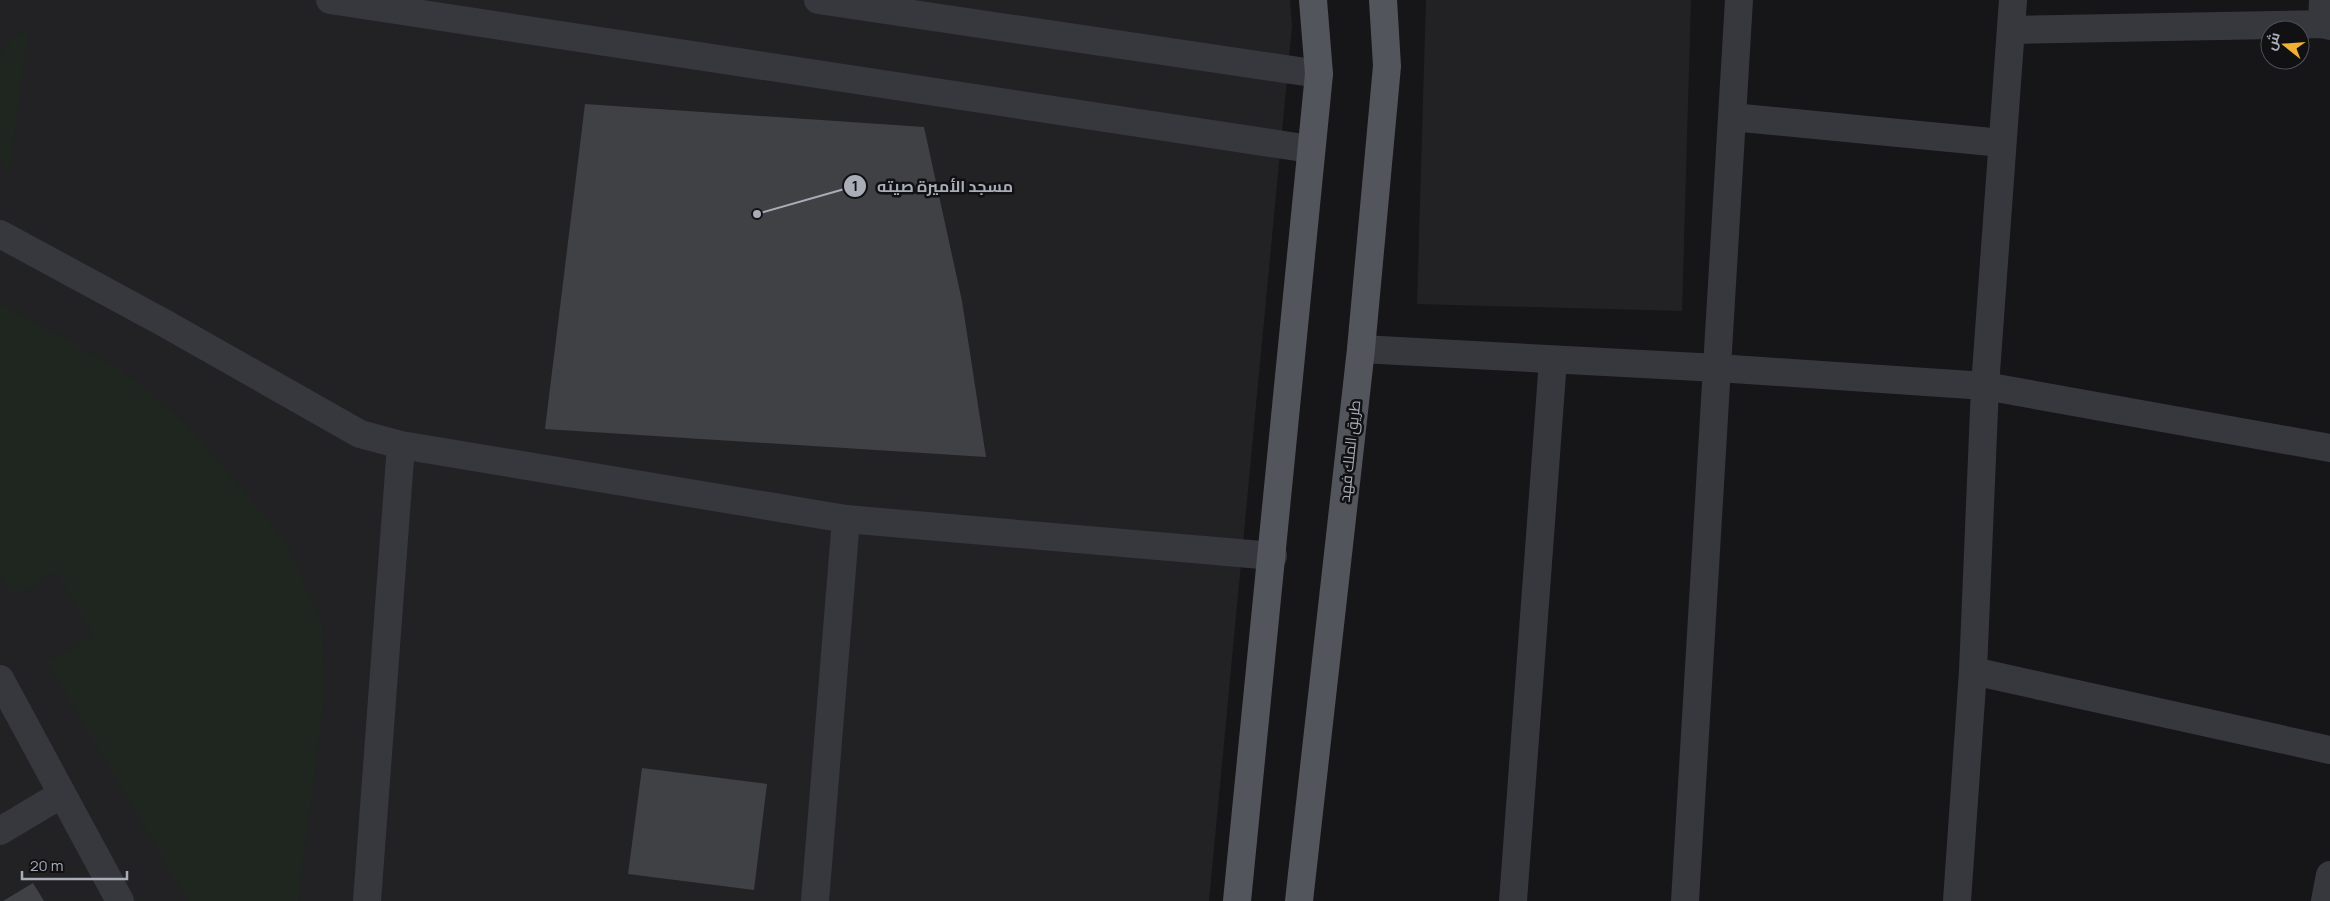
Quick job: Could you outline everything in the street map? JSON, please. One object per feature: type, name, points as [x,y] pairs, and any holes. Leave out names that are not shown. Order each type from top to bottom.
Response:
[{"type":"main road","points":[[1237,901],[1273,556],[1310,150],[1319,74],[1313,0]]},
{"type":"main road","name":"طريق الملك فهد","points":[[1299,901],[1361,349],[1387,66],[1383,0]]},
{"type":"street","points":[[330,0],[1310,150]]},
{"type":"street","points":[[818,0],[1319,74]]},
{"type":"street","points":[[1685,901],[1739,0]]},
{"type":"street","points":[[1956,901],[1973,671],[1985,386],[2013,0]]},
{"type":"street","points":[[2012,30],[2325,17]]},
{"type":"street","points":[[1732,116],[2002,143]]},
{"type":"street","points":[[0,234],[166,324],[360,434],[400,445],[846,519],[1273,556]]},
{"type":"street","points":[[1361,349],[1718,368],[1985,386],[2330,448]]},
{"type":"street","points":[[1513,901],[1553,360]]},
{"type":"street","points":[[367,901],[400,445]]},
{"type":"street","points":[[815,901],[846,519]]},
{"type":"street","points":[[1973,671],[2330,750]]},
{"type":"street","points":[[0,679],[120,901]]},
{"type":"street","points":[[0,831],[62,794]]},
{"type":"street","points":[[2325,901],[2330,876]]},
{"type":"shaded area","points":[[0,0],[1290,0],[1292,26],[1209,901],[0,901]]},
{"type":"shaded area","points":[[1426,0],[1691,0],[1682,311],[1417,304]]},
{"type":"shaded area","points":[[29,28],[9,172],[0,162],[0,54],[14,38]]},
{"type":"shaded area","points":[[0,303],[118,368],[186,423],[284,539],[322,623],[324,701],[298,901],[188,901],[47,662],[93,635],[56,572],[12,597],[0,576]]},
{"type":"building","points":[[585,104],[924,127],[962,301],[986,457],[545,429]]},
{"type":"building","points":[[642,768],[767,784],[754,890],[628,874]]},
{"type":"building","points":[[33,883],[44,901],[3,901]]},
{"type":"place","name":"مسجد الأميرة صيته","points":[[757,214]]}]
